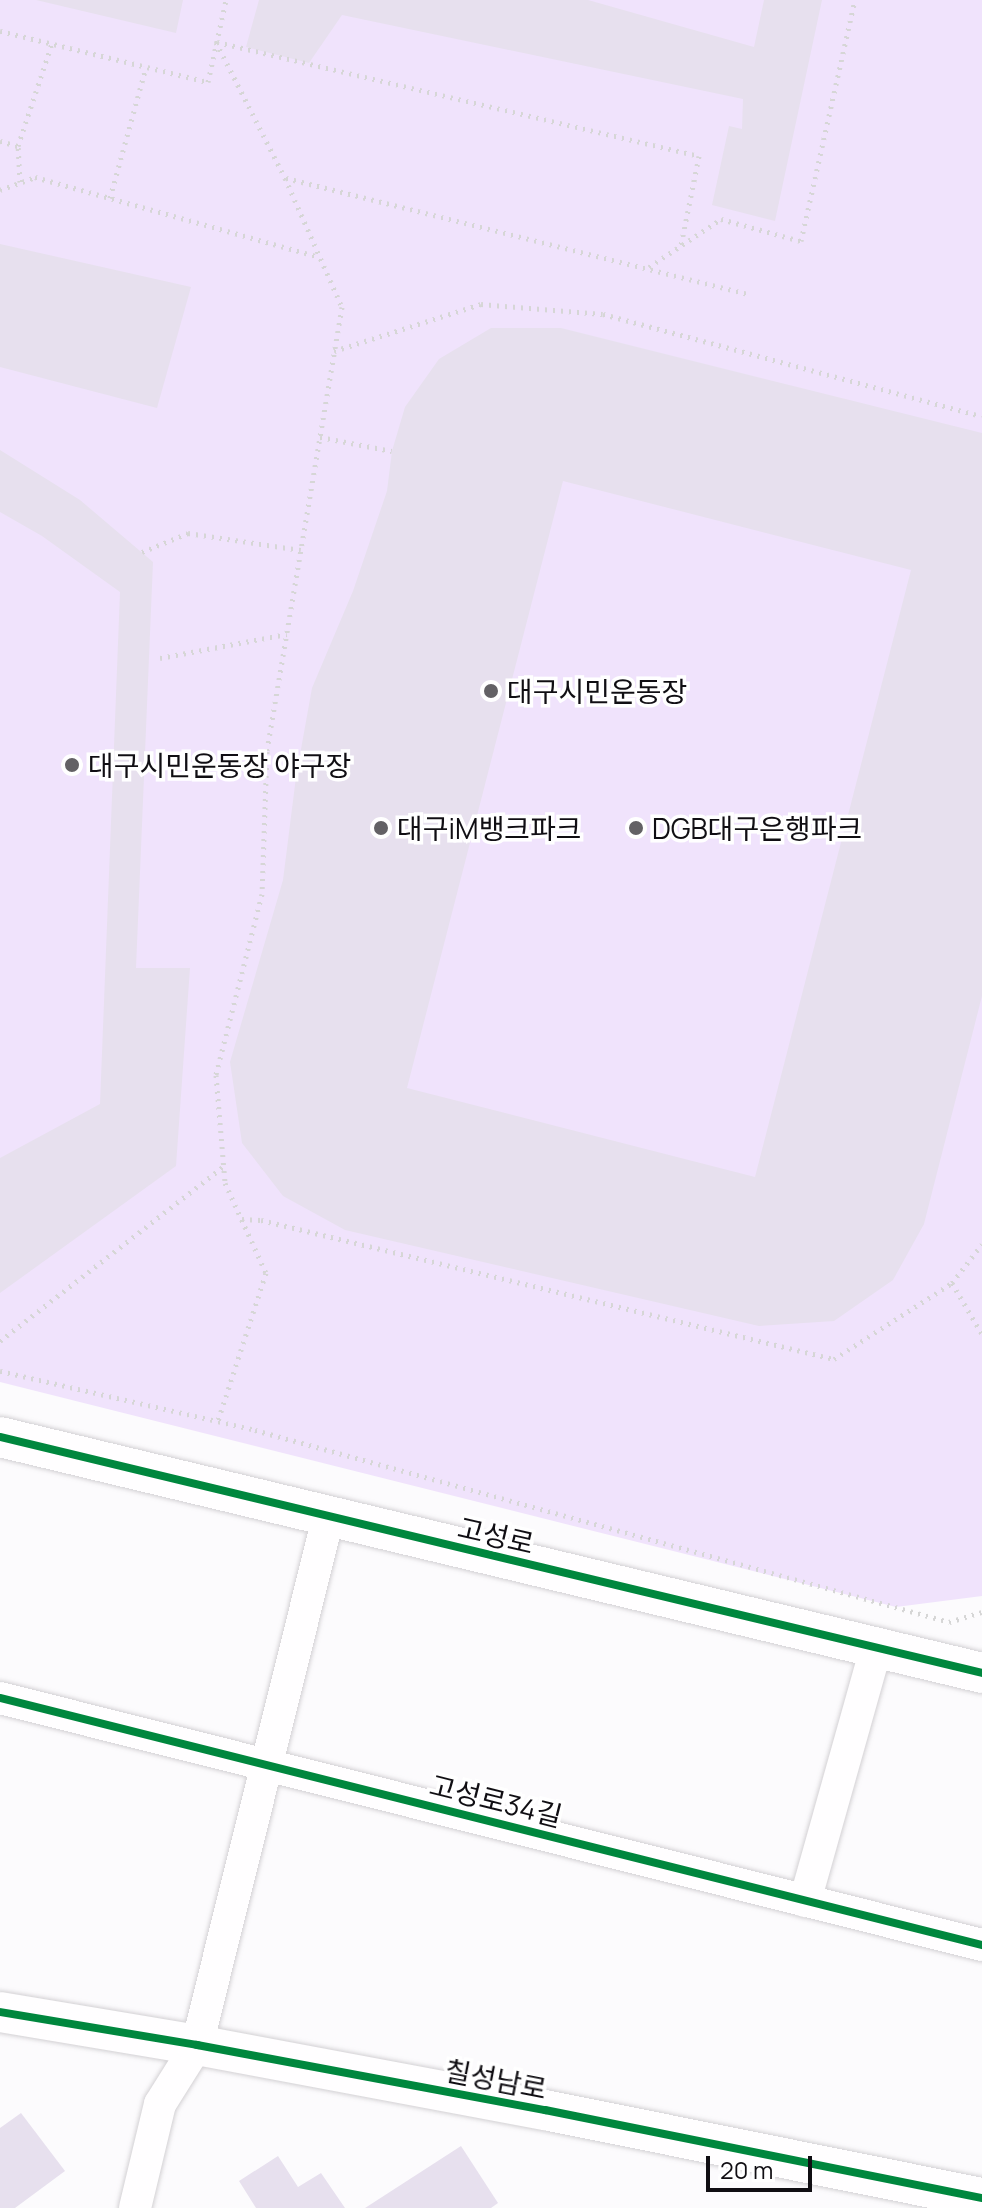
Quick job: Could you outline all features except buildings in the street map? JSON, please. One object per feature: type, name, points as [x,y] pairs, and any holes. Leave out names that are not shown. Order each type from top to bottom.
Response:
[{"type":"street","name":"고성로","points":[[0,1437],[982,1673]]},
{"type":"street","points":[[135,2208],[160,2104],[197,2045],[328,1518]]},
{"type":"street","points":[[805,1901],[893,1652],[982,1640]]},
{"type":"street","name":"고성로34길","points":[[0,1698],[982,1945]]},
{"type":"street","name":"칠성남로","points":[[0,2012],[197,2045],[982,2198]]},
{"type":"path","points":[[0,31],[208,82],[226,0]]},
{"type":"path","points":[[648,267],[721,219],[801,241],[855,0]]},
{"type":"path","points":[[216,42],[285,178],[342,307],[267,751],[262,894],[216,1075],[225,1183],[266,1273],[218,1421]]},
{"type":"path","points":[[216,42],[699,156],[681,245]]},
{"type":"path","points":[[20,182],[18,146],[52,43]]},
{"type":"path","points":[[110,198],[146,67]]},
{"type":"path","points":[[0,141],[18,146]]},
{"type":"path","points":[[0,190],[35,177],[320,258]]},
{"type":"path","points":[[285,178],[751,295]]},
{"type":"path","points":[[334,351],[481,304],[603,314],[982,416]]},
{"type":"path","points":[[320,437],[392,451]]},
{"type":"path","points":[[142,552],[188,533],[301,550]]},
{"type":"path","points":[[160,658],[287,634]]},
{"type":"path","points":[[0,1341],[224,1166]]},
{"type":"path","points":[[241,1219],[261,1220],[834,1359],[952,1283],[982,1244]]},
{"type":"path","points":[[952,1283],[982,1334]]},
{"type":"path","points":[[0,1371],[218,1421],[949,1622],[982,1612]]},
{"type":"shaded area","name":"대구시민운동장","points":[[0,0],[982,0],[982,1596],[896,1607],[0,1382]]},
{"type":"cycle path","points":[[0,1437],[982,1673]]},
{"type":"cycle path","points":[[0,1698],[982,1945]]},
{"type":"cycle path","points":[[0,2012],[545,2110],[982,2198]]},
{"type":"place","name":"대구시민운동장","points":[[491,691]]},
{"type":"place","name":"대구시민운동장 야구장","points":[[72,765]]},
{"type":"place","name":"대구iM뱅크파크","points":[[381,828]]},
{"type":"place","name":"DGB대구은행파크","points":[[636,828]]}]
